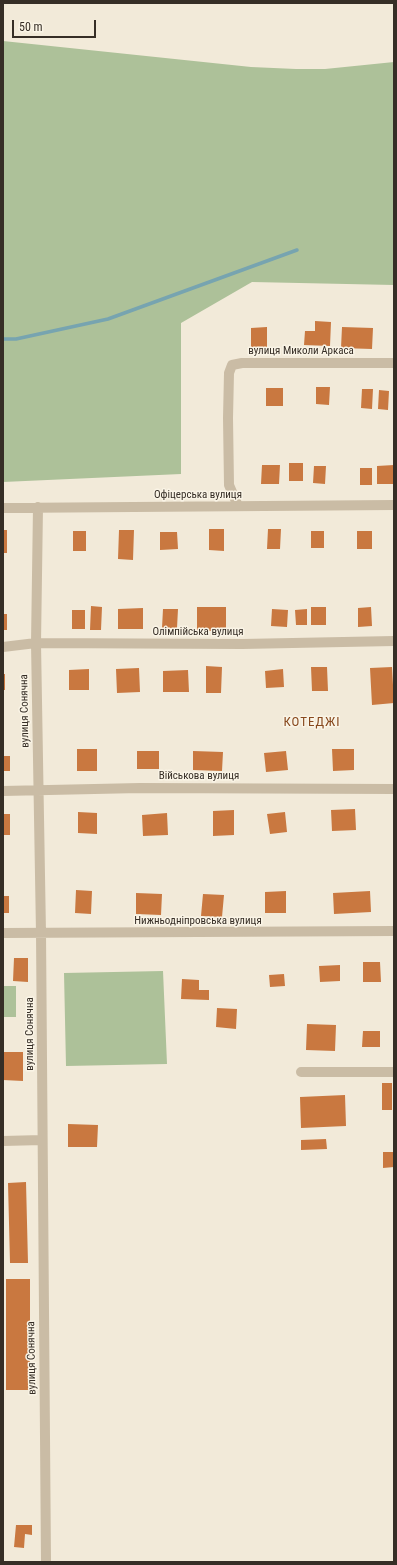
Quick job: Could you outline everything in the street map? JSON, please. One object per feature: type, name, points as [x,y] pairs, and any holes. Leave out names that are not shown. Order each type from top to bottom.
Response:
[{"type":"street","name":"вулиця Миколи Аркаса","points":[[238,506],[229,485],[229,373],[232,365],[242,363],[394,363]]},
{"type":"street","name":"Офіцерська вулиця","points":[[3,508],[394,505]]},
{"type":"street","name":"вулиця Сонячна","points":[[38,507],[36,643],[41,934],[46,1562]]},
{"type":"street","name":"Олімпійська вулиця","points":[[3,647],[36,643],[242,644],[394,641]]},
{"type":"street","name":"Військова вулиця","points":[[3,791],[140,788],[394,789]]},
{"type":"street","name":"Нижньодніпровська вулиця","points":[[3,933],[394,931]]},
{"type":"street","points":[[301,1072],[394,1072]]},
{"type":"street","points":[[3,1141],[42,1140]]},
{"type":"green space","points":[[3,41],[251,67],[325,69],[394,62],[394,285],[252,282],[181,323],[181,474],[3,482]]},
{"type":"green space","points":[[163,971],[167,1064],[66,1066],[64,973]]},
{"type":"green space","points":[[3,986],[16,986],[16,1017],[3,1017]]},
{"type":"building","points":[[315,321],[331,322],[330,346],[304,345],[305,331],[315,331]]},
{"type":"building","points":[[267,327],[267,349],[251,349],[251,328]]},
{"type":"building","points":[[342,327],[373,328],[372,349],[341,348]]},
{"type":"building","points":[[316,387],[330,387],[329,405],[316,404]]},
{"type":"building","points":[[266,388],[283,388],[283,406],[266,406]]},
{"type":"building","points":[[362,389],[373,389],[372,409],[361,408]]},
{"type":"building","points":[[379,390],[389,391],[388,410],[378,409]]},
{"type":"building","points":[[289,463],[303,463],[303,481],[289,481]]},
{"type":"building","points":[[262,465],[280,465],[279,484],[261,484]]},
{"type":"building","points":[[394,465],[394,484],[377,484],[377,466]]},
{"type":"building","points":[[314,466],[326,466],[325,484],[313,483]]},
{"type":"building","points":[[360,468],[372,468],[372,485],[360,485]]},
{"type":"building","points":[[209,529],[224,529],[224,551],[209,550]]},
{"type":"building","points":[[268,529],[281,529],[280,549],[267,549]]},
{"type":"building","points":[[3,530],[7,530],[7,553],[3,553]]},
{"type":"building","points":[[119,530],[134,530],[133,560],[118,559]]},
{"type":"building","points":[[73,531],[86,531],[86,551],[73,551]]},
{"type":"building","points":[[311,531],[324,531],[324,548],[311,548]]},
{"type":"building","points":[[357,531],[372,531],[372,549],[357,549]]},
{"type":"building","points":[[160,532],[177,532],[178,549],[160,550]]},
{"type":"building","points":[[91,606],[102,607],[101,630],[90,630]]},
{"type":"building","points":[[197,607],[226,607],[226,631],[197,631]]},
{"type":"building","points":[[311,607],[326,607],[326,625],[311,625]]},
{"type":"building","points":[[371,607],[372,626],[358,627],[358,608]]},
{"type":"building","points":[[143,608],[143,629],[118,629],[118,609]]},
{"type":"building","points":[[163,609],[178,609],[177,628],[162,628]]},
{"type":"building","points":[[272,609],[288,610],[287,627],[271,626]]},
{"type":"building","points":[[307,609],[307,625],[296,625],[295,610]]},
{"type":"building","points":[[72,610],[85,610],[85,629],[72,629]]},
{"type":"building","points":[[3,614],[7,614],[7,630],[3,630]]},
{"type":"building","points":[[206,666],[222,667],[221,693],[206,693]]},
{"type":"building","points":[[311,667],[327,667],[328,691],[312,691]]},
{"type":"building","points":[[392,667],[394,703],[372,705],[370,668]]},
{"type":"building","points":[[139,668],[140,692],[117,693],[116,669]]},
{"type":"building","points":[[89,669],[89,690],[69,690],[69,670]]},
{"type":"building","points":[[283,669],[284,687],[266,688],[265,671]]},
{"type":"building","points":[[188,670],[189,692],[163,692],[163,671]]},
{"type":"building","points":[[3,674],[5,674],[5,690],[3,690]]},
{"type":"building","points":[[77,749],[97,749],[97,771],[77,771]]},
{"type":"building","points":[[332,749],[354,749],[354,770],[333,771]]},
{"type":"building","points":[[137,751],[159,751],[159,769],[137,769]]},
{"type":"building","points":[[193,751],[223,752],[222,771],[193,770]]},
{"type":"building","points":[[286,751],[288,770],[266,772],[264,753]]},
{"type":"building","points":[[3,756],[10,756],[10,771],[3,771]]},
{"type":"building","points":[[355,809],[356,830],[332,831],[331,810]]},
{"type":"building","points":[[234,810],[234,835],[213,836],[213,811]]},
{"type":"building","points":[[78,812],[97,813],[97,834],[78,833]]},
{"type":"building","points":[[285,812],[287,832],[270,834],[267,814]]},
{"type":"building","points":[[167,813],[168,835],[143,836],[142,815]]},
{"type":"building","points":[[3,814],[10,814],[10,835],[3,835]]},
{"type":"building","points":[[76,890],[92,891],[91,914],[75,913]]},
{"type":"building","points":[[286,891],[286,913],[265,913],[265,892]]},
{"type":"building","points":[[370,891],[371,912],[334,914],[333,893]]},
{"type":"building","points":[[136,893],[162,894],[161,915],[136,914]]},
{"type":"building","points":[[203,894],[224,895],[222,917],[201,916]]},
{"type":"building","points":[[3,896],[9,896],[9,913],[3,913]]},
{"type":"building","points":[[14,958],[28,958],[28,982],[13,981]]},
{"type":"building","points":[[363,962],[380,962],[381,982],[363,982]]},
{"type":"building","points":[[340,965],[340,981],[320,982],[319,966]]},
{"type":"building","points":[[284,974],[285,986],[270,987],[269,975]]},
{"type":"building","points":[[182,979],[199,980],[199,990],[209,990],[209,1000],[181,999]]},
{"type":"building","points":[[217,1008],[237,1009],[236,1029],[216,1027]]},
{"type":"building","points":[[307,1024],[336,1025],[335,1051],[306,1050]]},
{"type":"building","points":[[363,1031],[380,1031],[380,1047],[362,1047]]},
{"type":"building","points":[[3,1052],[23,1052],[23,1081],[3,1080]]},
{"type":"building","points":[[382,1083],[392,1083],[392,1110],[382,1110]]},
{"type":"building","points":[[345,1095],[346,1126],[301,1128],[300,1097]]},
{"type":"building","points":[[68,1124],[98,1125],[97,1147],[68,1147]]},
{"type":"building","points":[[326,1139],[327,1149],[301,1150],[301,1140]]},
{"type":"building","points":[[383,1152],[394,1152],[394,1167],[383,1168]]},
{"type":"building","points":[[26,1182],[28,1263],[10,1263],[8,1183]]},
{"type":"building","points":[[6,1279],[30,1279],[30,1390],[6,1390]]},
{"type":"building","points":[[16,1525],[32,1525],[32,1535],[25,1534],[24,1548],[14,1547]]},
{"type":"waterway","points":[[3,339],[16,339],[108,319],[297,250]]},
{"type":"district","name":"КОТЕДЖІ","points":[[312,723]]}]
